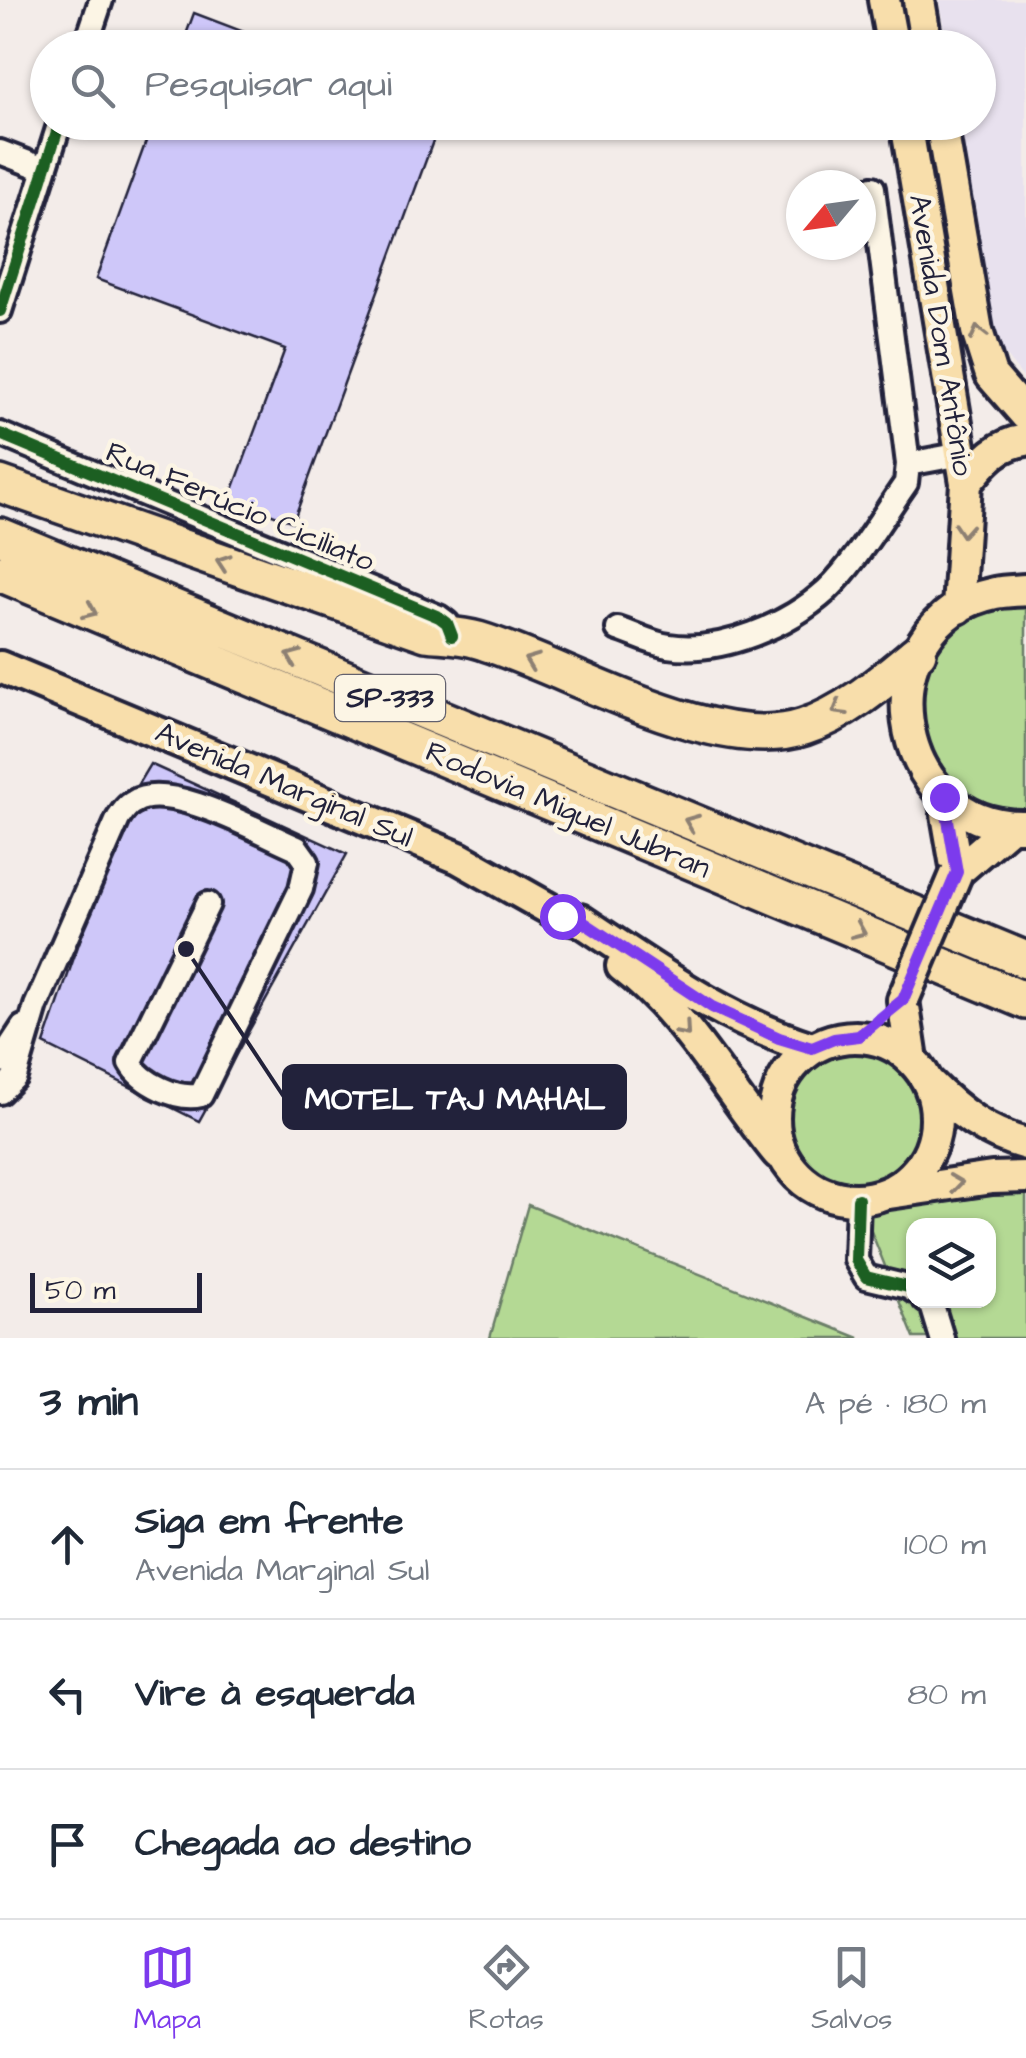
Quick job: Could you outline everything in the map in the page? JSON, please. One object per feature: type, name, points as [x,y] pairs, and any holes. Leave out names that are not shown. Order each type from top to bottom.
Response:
[{"type":"highway","points":[[0,484],[426,633],[476,639],[644,705],[715,727],[766,735],[804,727],[839,711],[918,652]]},
{"type":"highway","name":"Rodovia Miguel Jubran","points":[[0,536],[1026,960]]},
{"type":"highway","name":"Rodovia Miguel Jubran","points":[[0,573],[1026,1001]]},
{"type":"main road","points":[[884,0],[889,30]]},
{"type":"main road","points":[[919,0],[925,30]]},
{"type":"main road","name":"Avenida Dom Antônio","points":[[909,140],[964,468],[958,608]]},
{"type":"main road","name":"Avenida Dom Antônio","points":[[943,140],[977,331],[991,375],[1026,415]]},
{"type":"main road","points":[[964,468],[1012,442],[1026,440]]},
{"type":"main road","points":[[1018,826],[974,816],[944,797],[919,766],[906,729],[906,690],[918,652],[935,628],[958,608],[993,593],[1026,590]]},
{"type":"main road","name":"Avenida Marginal Sul","points":[[0,666],[459,858],[562,916],[640,979],[701,1048],[790,1166]]},
{"type":"main road","points":[[944,797],[957,872]]},
{"type":"main road","points":[[859,1036],[903,1000],[957,872],[1018,826]]},
{"type":"main road","name":"Avenida Marginal Sul","points":[[562,916],[580,920],[712,1007],[779,1038],[812,1048]]},
{"type":"main road","points":[[872,1196],[908,1180],[925,1159],[934,1134],[935,1108],[920,1071],[903,1000]]},
{"type":"main road","points":[[1026,1144],[963,1116],[888,1044],[859,1036],[834,1039],[812,1048],[792,1066],[778,1089],[773,1116],[777,1142],[790,1166],[808,1185],[832,1196],[872,1196],[1026,1176]]},
{"type":"street","points":[[91,30],[100,0]]},
{"type":"street","points":[[0,311],[54,140]]},
{"type":"street","points":[[0,152],[44,169]]},
{"type":"street","points":[[876,187],[915,174]]},
{"type":"street","points":[[618,629],[668,646],[708,646],[750,635],[793,613],[827,589],[906,484],[908,464],[876,250]]},
{"type":"street","name":"Rua Ferúcio Ciciliato","points":[[0,434],[439,617],[452,636]]},
{"type":"street","points":[[908,464],[964,468]]},
{"type":"street","points":[[0,1092],[15,1076],[36,1006],[118,819],[133,802],[160,796],[189,802],[297,848],[307,862],[301,889],[201,1095],[181,1096],[160,1088],[134,1071],[130,1063],[208,904]]},
{"type":"street","points":[[0,1062],[36,1006]]},
{"type":"street","points":[[872,1196],[856,1260],[866,1277],[906,1289]]},
{"type":"street","points":[[933,1308],[942,1338]]},
{"type":"shaded area","points":[[939,0],[1026,0],[1026,381],[993,340],[962,140],[996,140],[996,30],[944,30]]},
{"type":"green space","points":[[1013,605],[1026,605],[1026,810],[984,802],[952,782],[931,752],[922,717],[925,681],[941,647],[970,621]]},
{"type":"green space","points":[[857,1048],[884,1053],[907,1068],[922,1091],[927,1118],[922,1145],[907,1168],[884,1183],[857,1188],[830,1183],[807,1168],[792,1145],[787,1118],[792,1091],[807,1068],[830,1053]]},
{"type":"green space","points":[[1026,1191],[1026,1338],[914,1338],[858,1199]]},
{"type":"green space","points":[[528,1205],[859,1338],[490,1338]]},
{"type":"building","points":[[194,13],[239,30],[188,30]]},
{"type":"building","points":[[146,140],[433,140],[293,522],[230,498],[285,349],[96,279]]},
{"type":"building","points":[[150,764],[347,854],[199,1121],[44,1044],[129,799]]},
{"type":"cycle path","points":[[0,311],[54,140]]},
{"type":"cycle path","points":[[0,434],[439,617],[447,623],[452,636]]},
{"type":"cycle path","points":[[858,1199],[856,1260],[866,1277],[906,1287]]},
{"type":"place","name":"MOTEL TAJ MAHAL","points":[[186,949]]},
{"type":"route","points":[[562,916],[580,920],[712,1007],[779,1038],[812,1048],[834,1039],[859,1036],[903,1000],[957,872],[944,797]]}]
